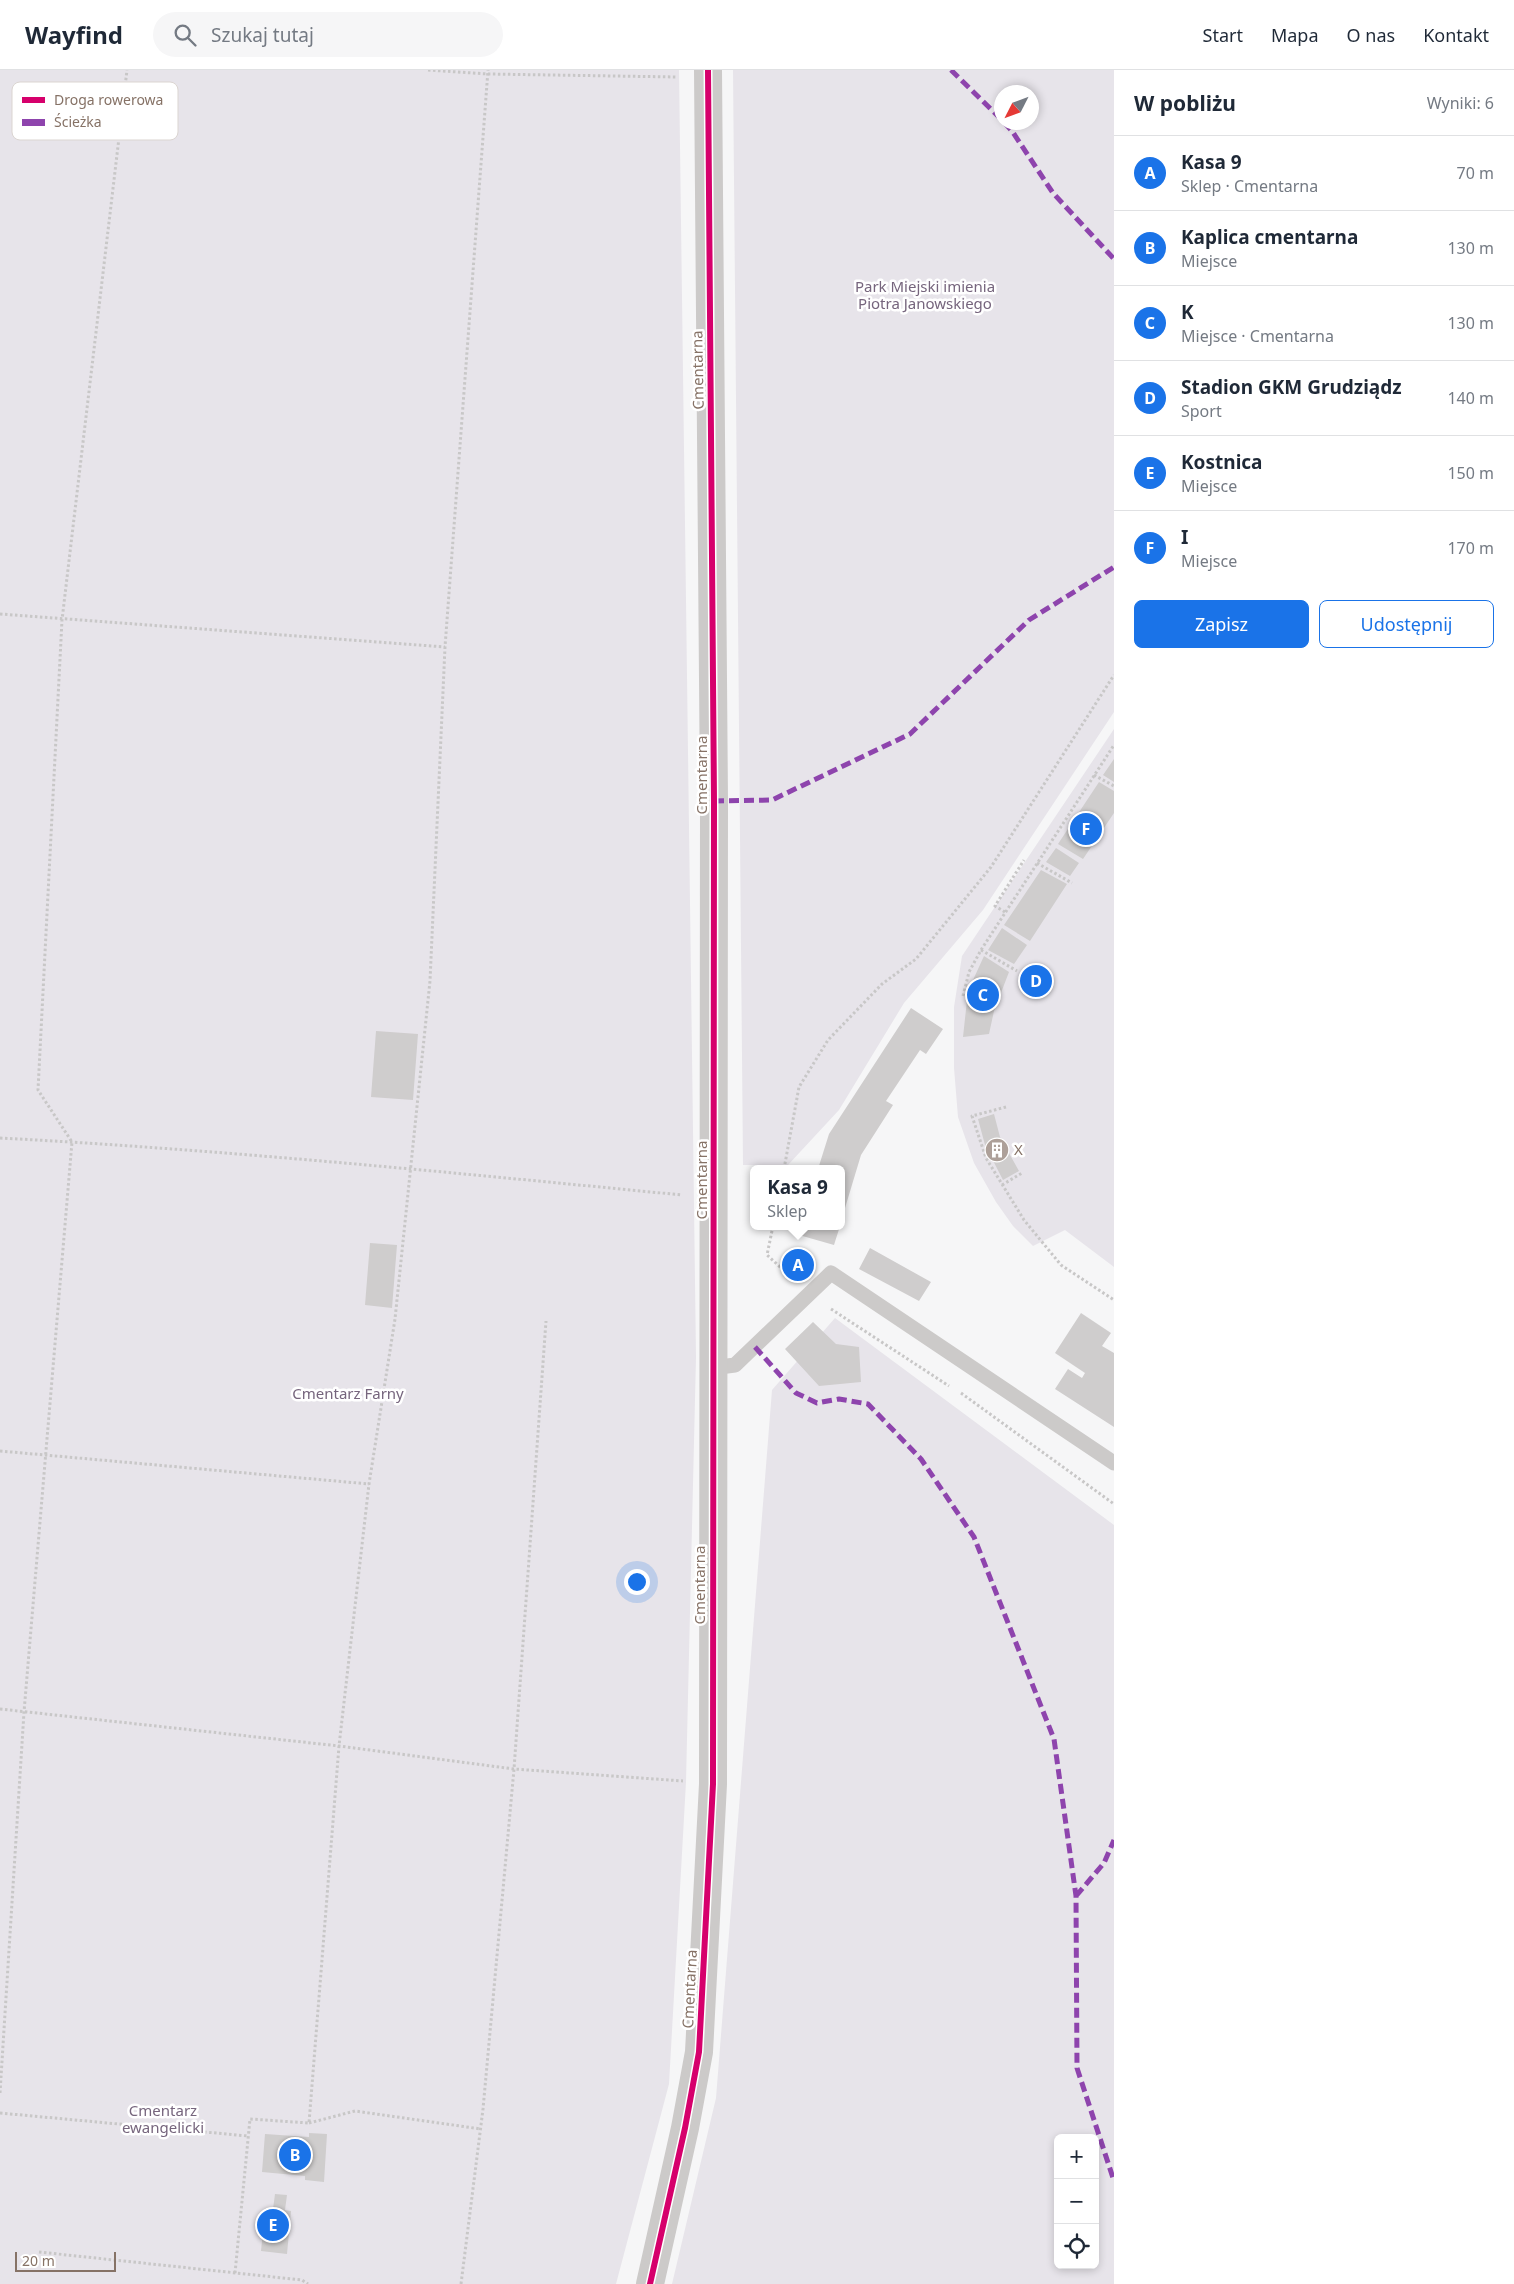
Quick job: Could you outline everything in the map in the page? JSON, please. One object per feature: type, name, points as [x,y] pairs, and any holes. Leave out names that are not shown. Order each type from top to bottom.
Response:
[{"type":"street","name":"Cmentarna","points":[[650,2284],[685,2128],[699,2052],[713,1784],[714,801],[708,74]]},
{"type":"lane","points":[[712,1368],[736,1365],[831,1273],[1114,1463]]},
{"type":"path","points":[[428,70],[708,74]]},
{"type":"path","points":[[309,2123],[339,1746],[369,1484],[395,1319],[430,981],[445,647],[488,72]]},
{"type":"path","points":[[0,2093],[24,1712],[72,1142],[38,1090],[62,620],[119,140]]},
{"type":"path","points":[[0,614],[445,647]]},
{"type":"path","points":[[785,1165],[799,1087],[828,1040],[882,984],[916,959],[991,867],[1114,675]]},
{"type":"path","points":[[963,996],[969,972],[981,950],[1114,745]]},
{"type":"path","points":[[1094,775],[1114,786]]},
{"type":"path","points":[[1005,912],[995,906],[1024,860]]},
{"type":"path","points":[[1037,863],[1072,883]]},
{"type":"path","points":[[981,950],[1017,971]]},
{"type":"path","points":[[1006,1107],[972,1116],[986,1158],[1024,1220],[1061,1265],[1114,1300]]},
{"type":"path","points":[[0,1138],[411,1169],[694,1196],[715,1196]]},
{"type":"path","points":[[1002,1185],[1022,1173]]},
{"type":"path","points":[[772,1230],[767,1255],[809,1294],[952,1388]]},
{"type":"path","points":[[461,2284],[481,2129],[514,1769],[546,1321]]},
{"type":"path","points":[[960,1393],[1114,1504]]},
{"type":"path","points":[[0,1451],[369,1484]]},
{"type":"path","points":[[0,1709],[339,1746],[514,1769],[713,1784]]},
{"type":"path","points":[[235,2273],[250,2119],[309,2123],[355,2111],[481,2129]]},
{"type":"path","points":[[0,2113],[248,2136]]},
{"type":"path","points":[[39,2252],[302,2280],[308,2284]]},
{"type":"green space","name":"Cmentarz Farny","points":[[0,70],[679,70],[696,1357],[686,1782],[669,2084],[616,2284],[0,2284]]},
{"type":"green space","name":"Park Miejski imienia Piotra Janowskiego","points":[[733,70],[1114,70],[1114,712],[983,910],[904,1003],[839,1110],[788,1165],[743,1165]]},
{"type":"green space","points":[[1114,729],[1114,1267],[1065,1230],[1033,1246],[1013,1226],[996,1202],[974,1163],[958,1117],[954,1068],[954,1007],[962,956]]},
{"type":"green space","points":[[835,1318],[1114,1525],[1114,2284],[672,2284],[716,2098],[772,1390]]},
{"type":"building","points":[[1114,759],[1114,782],[1103,775]]},
{"type":"building","points":[[1099,782],[1114,791],[1114,813],[1083,859],[1058,844]]},
{"type":"building","points":[[1056,848],[1079,863],[1070,876],[1046,862]]},
{"type":"building","points":[[1041,870],[1067,884],[1030,941],[1004,925]]},
{"type":"building","points":[[1002,928],[1027,945],[1014,964],[988,950]]},
{"type":"building","points":[[984,956],[1009,972],[994,1011],[989,1034],[963,1037],[968,991]]},
{"type":"building","points":[[911,1008],[943,1029],[926,1054],[920,1050],[886,1101],[893,1105],[861,1155],[845,1208],[845,1165],[819,1165],[829,1134]]},
{"type":"building","points":[[376,1031],[418,1034],[413,1100],[371,1097]]},
{"type":"building","name":"X","points":[[994,1114],[1000,1137],[1019,1171],[1003,1180],[985,1145],[978,1119]]},
{"type":"building","points":[[800,1230],[839,1230],[834,1245],[799,1235]]},
{"type":"building","points":[[370,1243],[397,1245],[392,1308],[365,1305]]},
{"type":"building","points":[[870,1248],[931,1282],[919,1301],[859,1269]]},
{"type":"building","points":[[795,1255],[809,1266],[801,1275],[788,1264]]},
{"type":"building","points":[[1081,1313],[1111,1333],[1102,1346],[1114,1353],[1114,1427],[1055,1389],[1068,1369],[1082,1378],[1085,1373],[1055,1353]]},
{"type":"building","points":[[813,1322],[836,1344],[859,1347],[861,1382],[819,1386],[785,1349]]},
{"type":"building","points":[[309,2133],[327,2134],[324,2182],[305,2180],[305,2176],[262,2172],[265,2134],[309,2137]]},
{"type":"building","points":[[275,2194],[287,2195],[285,2210],[291,2211],[287,2254],[261,2251],[263,2231],[256,2230],[257,2220],[264,2220],[265,2208],[273,2209]]},
{"type":"marked path","points":[[951,70],[994,112]]},
{"type":"marked path","points":[[1011,130],[1053,193],[1114,259]]},
{"type":"marked path","points":[[714,801],[772,800],[910,734],[1029,620],[1114,567]]},
{"type":"marked path","points":[[755,1347],[796,1393],[817,1403],[839,1399],[868,1404],[921,1459],[974,1537],[1054,1739],[1076,1896],[1077,2068],[1114,2181]]},
{"type":"marked path","points":[[1076,1896],[1104,1863],[1114,1840]]},
{"type":"cycle path","points":[[650,2284],[685,2128],[699,2052],[713,1784],[714,801],[708,70]]},
{"type":"place","name":"I","points":[[1086,829]]},
{"type":"place","name":"Stadion GKM Grudziądz","points":[[1036,981]]},
{"type":"place","name":"K","points":[[983,995]]},
{"type":"place","name":"X","points":[[997,1150]]},
{"type":"place","name":"Kasa 9","points":[[798,1265]]},
{"type":"place","name":"Kaplica cmentarna","points":[[295,2155]]},
{"type":"place","name":"Kostnica","points":[[273,2225]]},
{"type":"park label","name":"Cmentarz ewangelicki","points":[[163,2120]]}]
